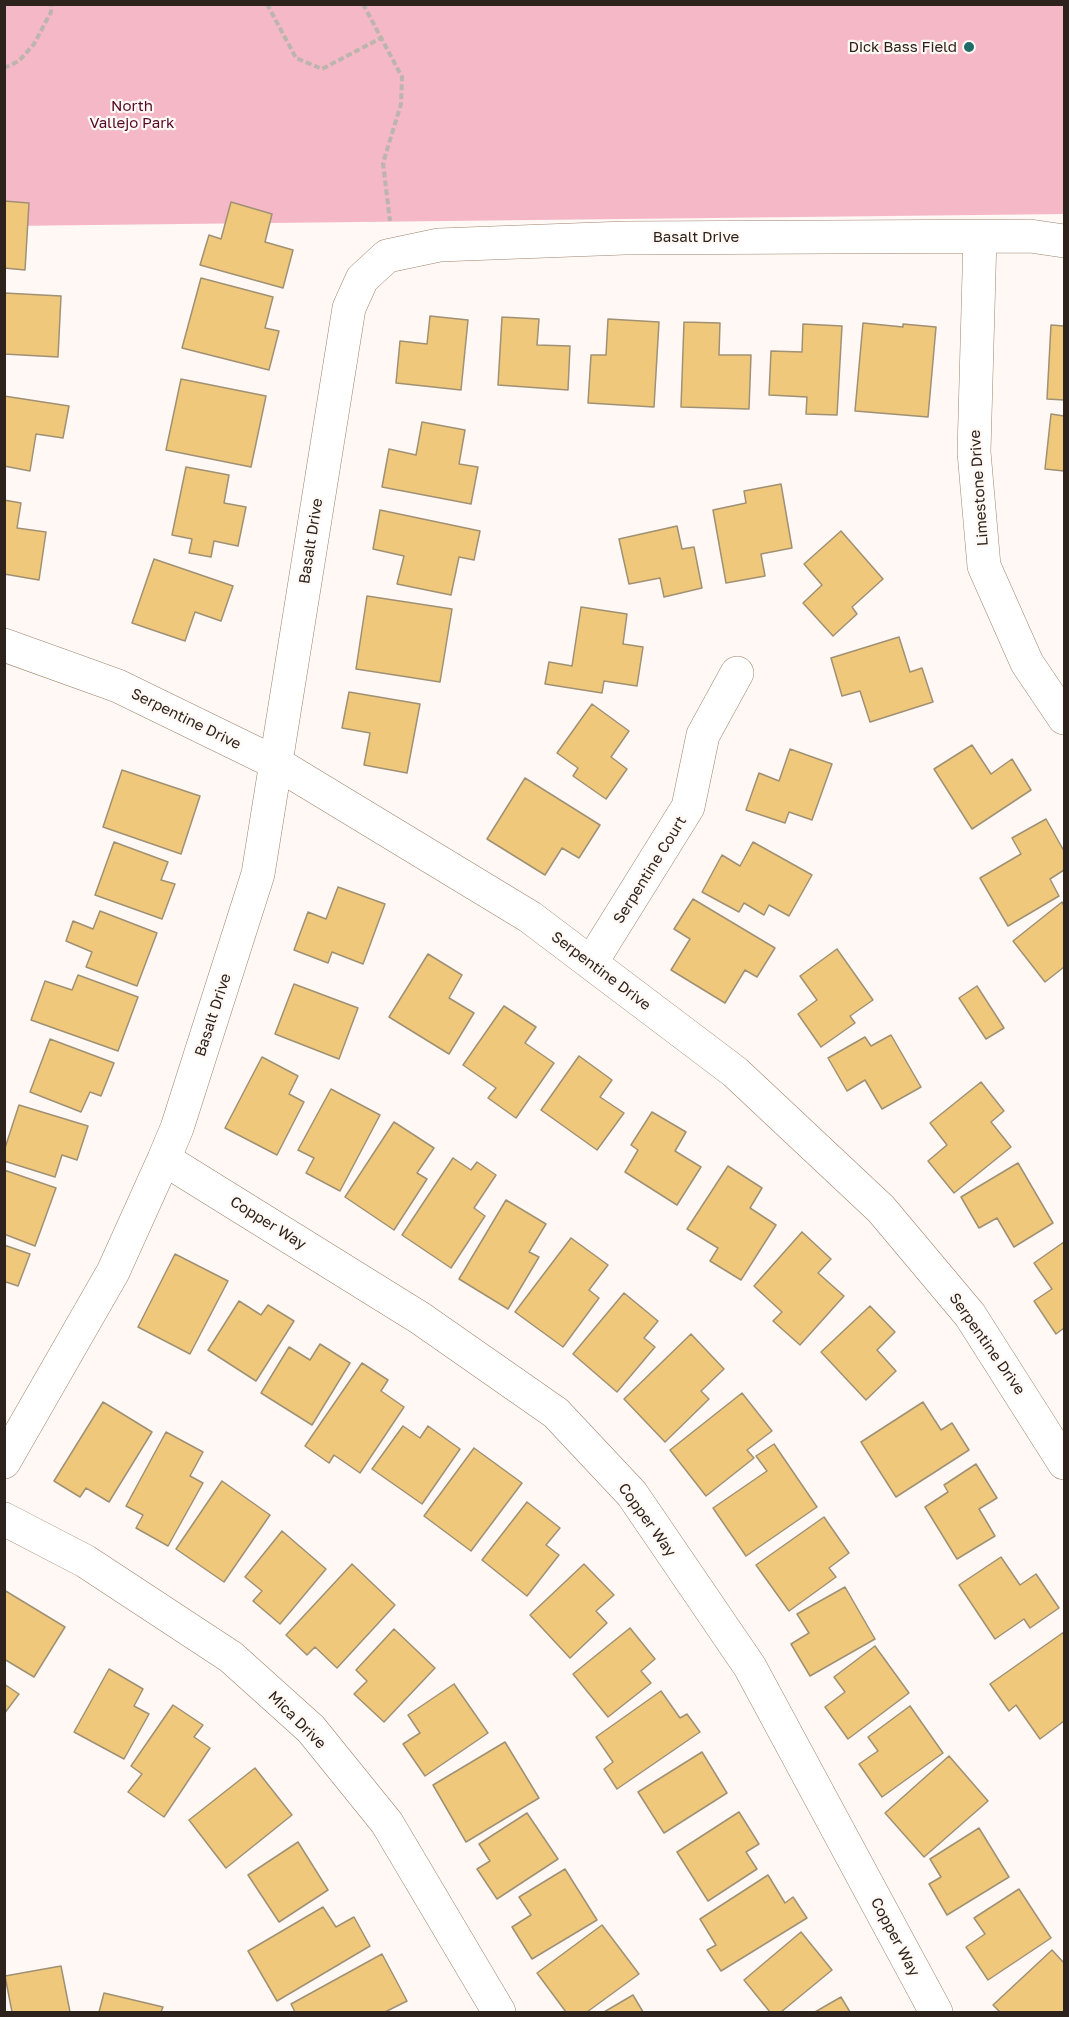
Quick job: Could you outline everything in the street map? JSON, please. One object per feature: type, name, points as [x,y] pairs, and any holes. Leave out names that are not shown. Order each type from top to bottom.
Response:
[{"type":"street","name":"Basalt Drive","points":[[4,1462],[113,1272],[164,1160],[177,1128],[258,874],[348,308],[362,279],[387,256],[439,245],[625,238],[1030,236],[1065,241]]},
{"type":"street","name":"Limestone Drive","points":[[980,237],[974,452],[984,566],[1027,663],[1065,718]]},
{"type":"street","name":"Serpentine Drive","points":[[4,645],[118,686],[276,763],[530,917],[735,1072],[881,1209],[970,1315],[1065,1463]]},
{"type":"street","name":"Serpentine Court","points":[[591,963],[688,807],[703,735],[737,673]]},
{"type":"street","name":"Copper Way","points":[[164,1160],[420,1317],[556,1413],[632,1494],[750,1667],[936,2013]]},
{"type":"street","name":"Mica Drive","points":[[4,1519],[85,1560],[231,1657],[311,1729],[387,1823],[499,2013]]},
{"type":"path","points":[[4,68],[19,62],[34,44],[51,12],[51,4]]},
{"type":"path","points":[[267,4],[296,58],[322,69],[381,38]]},
{"type":"path","points":[[363,4],[402,76],[401,104],[383,163],[394,255]]},
{"type":"green space","name":"North Vallejo Park","points":[[4,5],[1064,5],[1064,214],[5,226]]},
{"type":"building","points":[[4,201],[29,203],[25,270],[4,268]]},
{"type":"building","points":[[231,202],[272,214],[265,242],[293,250],[283,288],[200,265],[209,235],[221,239]]},
{"type":"building","points":[[201,278],[273,297],[265,328],[279,331],[269,370],[182,348]]},
{"type":"building","points":[[4,293],[61,296],[58,357],[4,354]]},
{"type":"building","points":[[430,316],[468,320],[461,390],[396,383],[400,341],[427,344]]},
{"type":"building","points":[[502,317],[539,319],[537,345],[570,346],[568,390],[498,385]]},
{"type":"building","points":[[608,319],[659,322],[654,407],[588,403],[591,355],[606,355]]},
{"type":"building","points":[[684,322],[720,323],[719,355],[751,355],[749,409],[681,407]]},
{"type":"building","points":[[863,323],[903,327],[903,324],[936,327],[928,417],[855,411]]},
{"type":"building","points":[[803,324],[842,326],[837,415],[806,414],[807,397],[769,395],[771,351],[802,352]]},
{"type":"building","points":[[1051,325],[1064,326],[1064,400],[1047,399]]},
{"type":"building","points":[[181,379],[266,396],[251,467],[166,450]]},
{"type":"building","points":[[4,396],[69,406],[63,438],[36,434],[30,471],[4,466]]},
{"type":"building","points":[[1051,414],[1064,416],[1064,471],[1045,469]]},
{"type":"building","points":[[422,422],[465,430],[459,464],[478,467],[471,504],[382,487],[389,449],[416,455]]},
{"type":"building","points":[[186,467],[229,475],[224,503],[246,507],[238,546],[214,541],[211,557],[189,553],[192,539],[172,535]]},
{"type":"building","points":[[781,484],[792,548],[761,554],[765,576],[726,583],[713,510],[746,503],[744,491]]},
{"type":"building","points":[[4,500],[21,503],[17,528],[46,532],[39,580],[4,574]]},
{"type":"building","points":[[380,510],[480,531],[474,560],[459,557],[451,595],[397,584],[404,556],[373,549]]},
{"type":"building","points":[[677,526],[682,549],[694,547],[702,588],[664,597],[660,578],[629,584],[619,539]]},
{"type":"building","points":[[841,531],[883,579],[852,607],[857,614],[833,636],[803,603],[822,585],[804,564]]},
{"type":"building","points":[[154,559],[233,586],[221,621],[195,612],[185,641],[132,623]]},
{"type":"building","points":[[367,596],[452,609],[440,682],[356,669]]},
{"type":"building","points":[[581,607],[627,614],[623,644],[643,647],[637,686],[604,681],[602,693],[545,684],[549,662],[572,666]]},
{"type":"building","points":[[899,637],[910,672],[922,668],[933,702],[870,722],[860,691],[842,696],[831,658]]},
{"type":"building","points":[[349,692],[420,704],[407,773],[364,765],[370,733],[342,728]]},
{"type":"building","points":[[592,704],[629,731],[611,757],[627,769],[606,799],[573,776],[578,768],[557,753]]},
{"type":"building","points":[[972,745],[991,774],[1012,759],[1031,790],[972,829],[934,769]]},
{"type":"building","points":[[790,749],[832,764],[812,820],[789,812],[785,823],[746,810],[759,773],[779,781]]},
{"type":"building","points":[[122,770],[200,796],[181,854],[103,827]]},
{"type":"building","points":[[525,778],[600,825],[579,858],[562,848],[545,875],[487,839]]},
{"type":"building","points":[[1046,819],[1064,851],[1064,870],[1050,879],[1059,896],[1008,926],[980,878],[1021,854],[1012,838]]},
{"type":"building","points":[[114,842],[168,862],[161,880],[175,884],[162,919],[95,895]]},
{"type":"building","points":[[753,842],[812,875],[789,916],[769,905],[764,915],[744,903],[739,912],[702,892],[722,855],[740,866]]},
{"type":"building","points":[[338,887],[385,904],[363,964],[332,952],[328,963],[294,950],[308,912],[326,919]]},
{"type":"building","points":[[693,899],[775,948],[757,977],[745,970],[725,1003],[671,970],[690,939],[674,929]]},
{"type":"building","points":[[1062,902],[1064,906],[1064,967],[1045,982],[1013,941]]},
{"type":"building","points":[[100,911],[157,933],[137,986],[86,967],[92,952],[66,941],[73,921],[93,929]]},
{"type":"building","points":[[837,949],[873,1000],[850,1016],[855,1023],[821,1047],[798,1014],[817,1000],[800,976]]},
{"type":"building","points":[[428,954],[462,975],[449,998],[474,1013],[449,1054],[389,1017]]},
{"type":"building","points":[[78,975],[138,997],[118,1051],[31,1020],[45,981],[72,990]]},
{"type":"building","points":[[294,984],[358,1008],[339,1059],[275,1034]]},
{"type":"building","points":[[977,986],[1004,1028],[986,1039],[959,998]]},
{"type":"building","points":[[504,1006],[536,1027],[525,1043],[554,1063],[516,1118],[488,1098],[496,1088],[463,1065]]},
{"type":"building","points":[[891,1035],[921,1087],[882,1109],[865,1080],[847,1091],[828,1058],[865,1037],[871,1046]]},
{"type":"building","points":[[50,1039],[114,1063],[101,1096],[90,1092],[81,1112],[30,1092]]},
{"type":"building","points":[[579,1056],[612,1080],[600,1097],[624,1113],[597,1150],[541,1110]]},
{"type":"building","points":[[262,1057],[298,1076],[289,1094],[304,1102],[277,1155],[225,1128]]},
{"type":"building","points":[[981,1082],[1004,1111],[991,1122],[1011,1147],[954,1193],[928,1161],[947,1145],[930,1123]]},
{"type":"building","points":[[331,1089],[380,1115],[340,1191],[306,1173],[314,1158],[298,1150]]},
{"type":"building","points":[[19,1105],[88,1126],[77,1160],[62,1155],[55,1177],[4,1161],[4,1151]]},
{"type":"building","points":[[652,1112],[686,1132],[675,1151],[701,1167],[677,1205],[625,1172],[638,1150],[631,1145]]},
{"type":"building","points":[[394,1122],[434,1148],[417,1173],[427,1179],[394,1230],[345,1197]]},
{"type":"building","points":[[453,1158],[471,1170],[477,1162],[496,1175],[474,1208],[485,1216],[451,1268],[402,1235]]},
{"type":"building","points":[[1018,1163],[1053,1223],[1014,1247],[997,1218],[979,1228],[961,1197]]},
{"type":"building","points":[[728,1166],[762,1188],[750,1208],[776,1225],[741,1280],[710,1261],[718,1248],[687,1229]]},
{"type":"building","points":[[4,1170],[56,1188],[35,1246],[4,1234]]},
{"type":"building","points":[[506,1200],[546,1224],[529,1252],[539,1257],[508,1309],[459,1279]]},
{"type":"building","points":[[802,1232],[831,1259],[818,1273],[844,1296],[800,1345],[773,1321],[782,1312],[754,1286]]},
{"type":"building","points":[[571,1238],[608,1265],[589,1290],[599,1298],[563,1347],[515,1312]]},
{"type":"building","points":[[1064,1242],[1064,1328],[1056,1334],[1034,1301],[1052,1289],[1034,1263]]},
{"type":"building","points":[[4,1245],[30,1254],[18,1286],[6,1282],[4,1286]]},
{"type":"building","points":[[175,1254],[228,1281],[190,1354],[138,1327]]},
{"type":"building","points":[[624,1293],[658,1321],[644,1338],[655,1347],[617,1392],[573,1354]]},
{"type":"building","points":[[239,1301],[261,1315],[268,1305],[294,1321],[256,1381],[208,1350]]},
{"type":"building","points":[[870,1306],[895,1332],[877,1350],[896,1371],[866,1400],[821,1352]]},
{"type":"building","points":[[691,1334],[724,1369],[701,1391],[709,1399],[665,1442],[624,1399]]},
{"type":"building","points":[[320,1344],[350,1363],[312,1425],[261,1393],[289,1347],[310,1360]]},
{"type":"building","points":[[362,1363],[388,1380],[381,1391],[404,1407],[360,1473],[334,1455],[329,1463],[305,1446]]},
{"type":"building","points":[[742,1393],[772,1431],[747,1450],[754,1458],[706,1496],[670,1450]]},
{"type":"building","points":[[103,1402],[152,1432],[109,1502],[86,1488],[80,1497],[54,1481]]},
{"type":"building","points":[[923,1402],[941,1430],[952,1423],[969,1450],[896,1497],[861,1442]]},
{"type":"building","points":[[403,1426],[420,1438],[428,1426],[460,1449],[422,1504],[372,1469]]},
{"type":"building","points":[[166,1432],[203,1452],[190,1476],[203,1483],[168,1546],[136,1528],[143,1515],[126,1506]]},
{"type":"building","points":[[774,1444],[817,1507],[746,1556],[713,1508],[767,1471],[756,1456]]},
{"type":"building","points":[[474,1448],[522,1483],[471,1551],[424,1516]]},
{"type":"building","points":[[976,1464],[997,1498],[979,1509],[995,1536],[957,1559],[925,1507],[948,1492],[944,1485]]},
{"type":"building","points":[[222,1481],[270,1515],[224,1582],[176,1549]]},
{"type":"building","points":[[527,1502],[560,1528],[546,1545],[559,1555],[527,1596],[482,1560]]},
{"type":"building","points":[[824,1517],[849,1553],[829,1568],[836,1577],[789,1611],[756,1565]]},
{"type":"building","points":[[282,1531],[326,1569],[280,1624],[253,1601],[262,1591],[245,1577]]},
{"type":"building","points":[[1001,1557],[1020,1585],[1036,1574],[1059,1608],[1030,1628],[1024,1619],[995,1639],[959,1585]]},
{"type":"building","points":[[352,1564],[395,1605],[337,1668],[315,1647],[307,1655],[286,1635]]},
{"type":"building","points":[[584,1564],[614,1595],[596,1611],[607,1623],[570,1658],[530,1615]]},
{"type":"building","points":[[845,1587],[875,1639],[810,1676],[791,1644],[809,1633],[797,1614]]},
{"type":"building","points":[[4,1590],[65,1627],[34,1677],[4,1659]]},
{"type":"building","points":[[630,1628],[655,1659],[641,1671],[651,1683],[608,1717],[573,1674]]},
{"type":"building","points":[[394,1629],[435,1668],[384,1722],[354,1694],[367,1681],[356,1670]]},
{"type":"building","points":[[1064,1632],[1064,1721],[1040,1739],[1016,1705],[1009,1711],[990,1684]]},
{"type":"building","points":[[875,1646],[909,1693],[848,1739],[825,1707],[845,1692],[834,1677]]},
{"type":"building","points":[[109,1669],[143,1689],[134,1706],[149,1714],[124,1759],[74,1732]]},
{"type":"building","points":[[4,1684],[19,1694],[4,1714]]},
{"type":"building","points":[[454,1684],[488,1733],[425,1776],[403,1744],[420,1733],[408,1715]]},
{"type":"building","points":[[661,1691],[680,1718],[687,1714],[700,1732],[617,1789],[604,1769],[613,1762],[596,1737]]},
{"type":"building","points":[[173,1705],[203,1725],[194,1737],[210,1748],[164,1817],[128,1792],[142,1774],[131,1766]]},
{"type":"building","points":[[910,1706],[943,1753],[882,1797],[859,1764],[878,1751],[868,1737]]},
{"type":"building","points":[[505,1742],[539,1798],[466,1842],[433,1785]]},
{"type":"building","points":[[702,1752],[727,1793],[664,1833],[638,1792]]},
{"type":"building","points":[[949,1756],[988,1801],[924,1857],[885,1813]]},
{"type":"building","points":[[255,1768],[292,1815],[226,1868],[189,1820]]},
{"type":"building","points":[[739,1812],[759,1844],[746,1852],[757,1869],[708,1901],[677,1852]]},
{"type":"building","points":[[527,1813],[558,1859],[497,1899],[477,1869],[490,1861],[479,1844]]},
{"type":"building","points":[[979,1828],[1009,1877],[947,1915],[929,1884],[941,1877],[930,1859]]},
{"type":"building","points":[[298,1842],[328,1890],[279,1922],[248,1875]]},
{"type":"building","points":[[565,1869],[597,1920],[532,1959],[512,1927],[531,1915],[519,1897]]},
{"type":"building","points":[[768,1875],[785,1903],[793,1897],[807,1918],[721,1971],[707,1950],[716,1945],[700,1919]]},
{"type":"building","points":[[1019,1889],[1051,1938],[988,1980],[966,1947],[985,1934],[974,1918]]},
{"type":"building","points":[[323,1907],[336,1927],[354,1917],[370,1946],[277,2001],[248,1951]]},
{"type":"building","points":[[602,1925],[639,1974],[587,2012],[566,2012],[537,1973]]},
{"type":"building","points":[[801,1932],[832,1970],[781,2012],[770,2012],[744,1980]]},
{"type":"building","points":[[1052,1950],[1064,1963],[1064,2012],[1000,2012],[993,2005]]},
{"type":"building","points":[[382,1954],[407,2001],[385,2012],[295,2012],[291,2004]]},
{"type":"building","points":[[61,1966],[70,2012],[12,2012],[5,1976]]},
{"type":"building","points":[[104,1993],[163,2007],[161,2012],[99,2012]]},
{"type":"building","points":[[633,1995],[643,2012],[604,2012]]},
{"type":"building","points":[[841,1997],[850,2012],[815,2012]]},
{"type":"place","name":"Dick Bass Field","points":[[969,47]]}]
